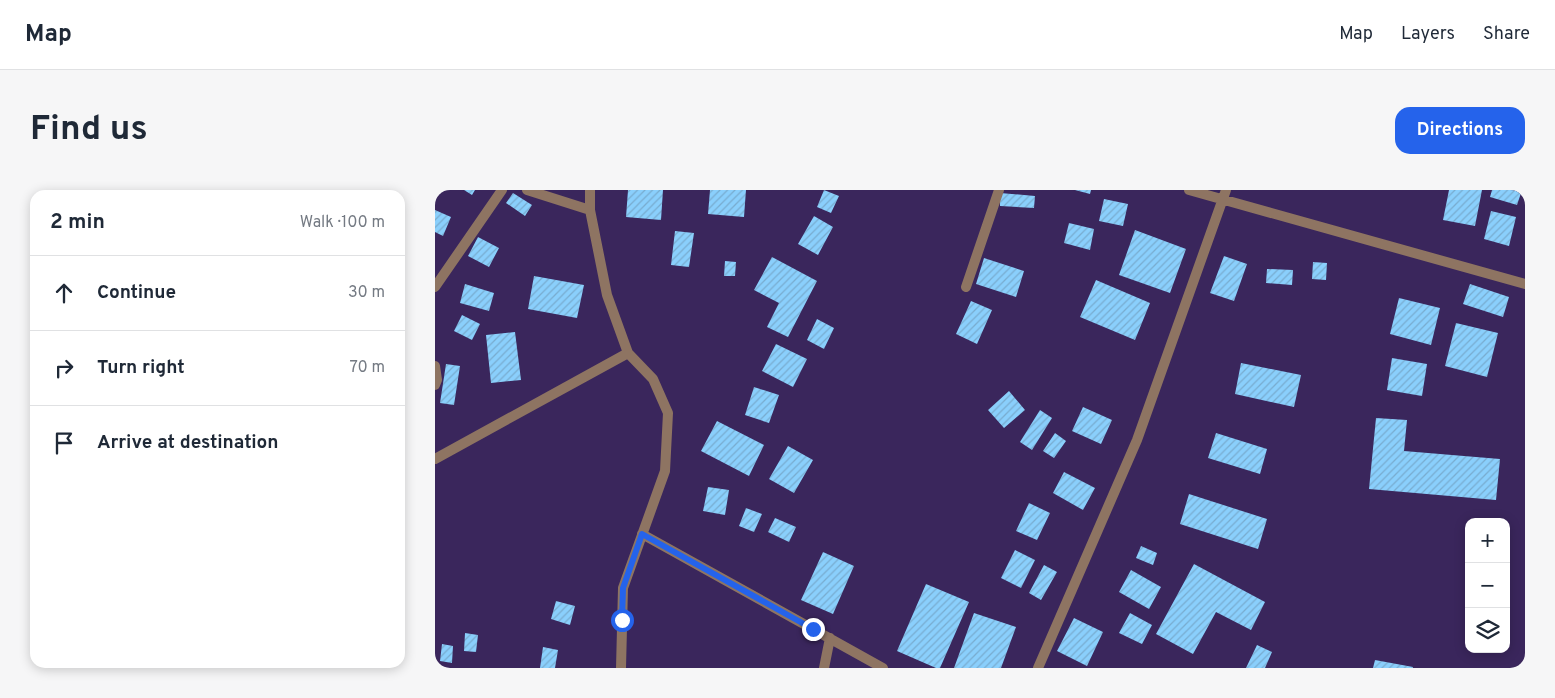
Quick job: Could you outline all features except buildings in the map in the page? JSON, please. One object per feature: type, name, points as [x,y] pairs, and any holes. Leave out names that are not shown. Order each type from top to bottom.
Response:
[{"type":"street","points":[[435,287],[502,190]]},
{"type":"street","points":[[527,190],[589,210]]},
{"type":"street","points":[[590,190],[589,210],[607,295],[627,353],[653,379],[668,413],[665,471],[623,588],[621,668]]},
{"type":"street","points":[[966,287],[999,190]]},
{"type":"street","points":[[1189,190],[1225,194],[1525,284]]},
{"type":"street","points":[[1038,668],[1137,440],[1225,194]]},
{"type":"street","points":[[435,459],[627,353]]},
{"type":"street","points":[[435,366],[437,380],[435,385]]},
{"type":"street","points":[[642,534],[883,668]]},
{"type":"street","points":[[824,668],[830,638]]},
{"type":"route","points":[[622,620],[623,588],[642,534],[813,629]]}]
